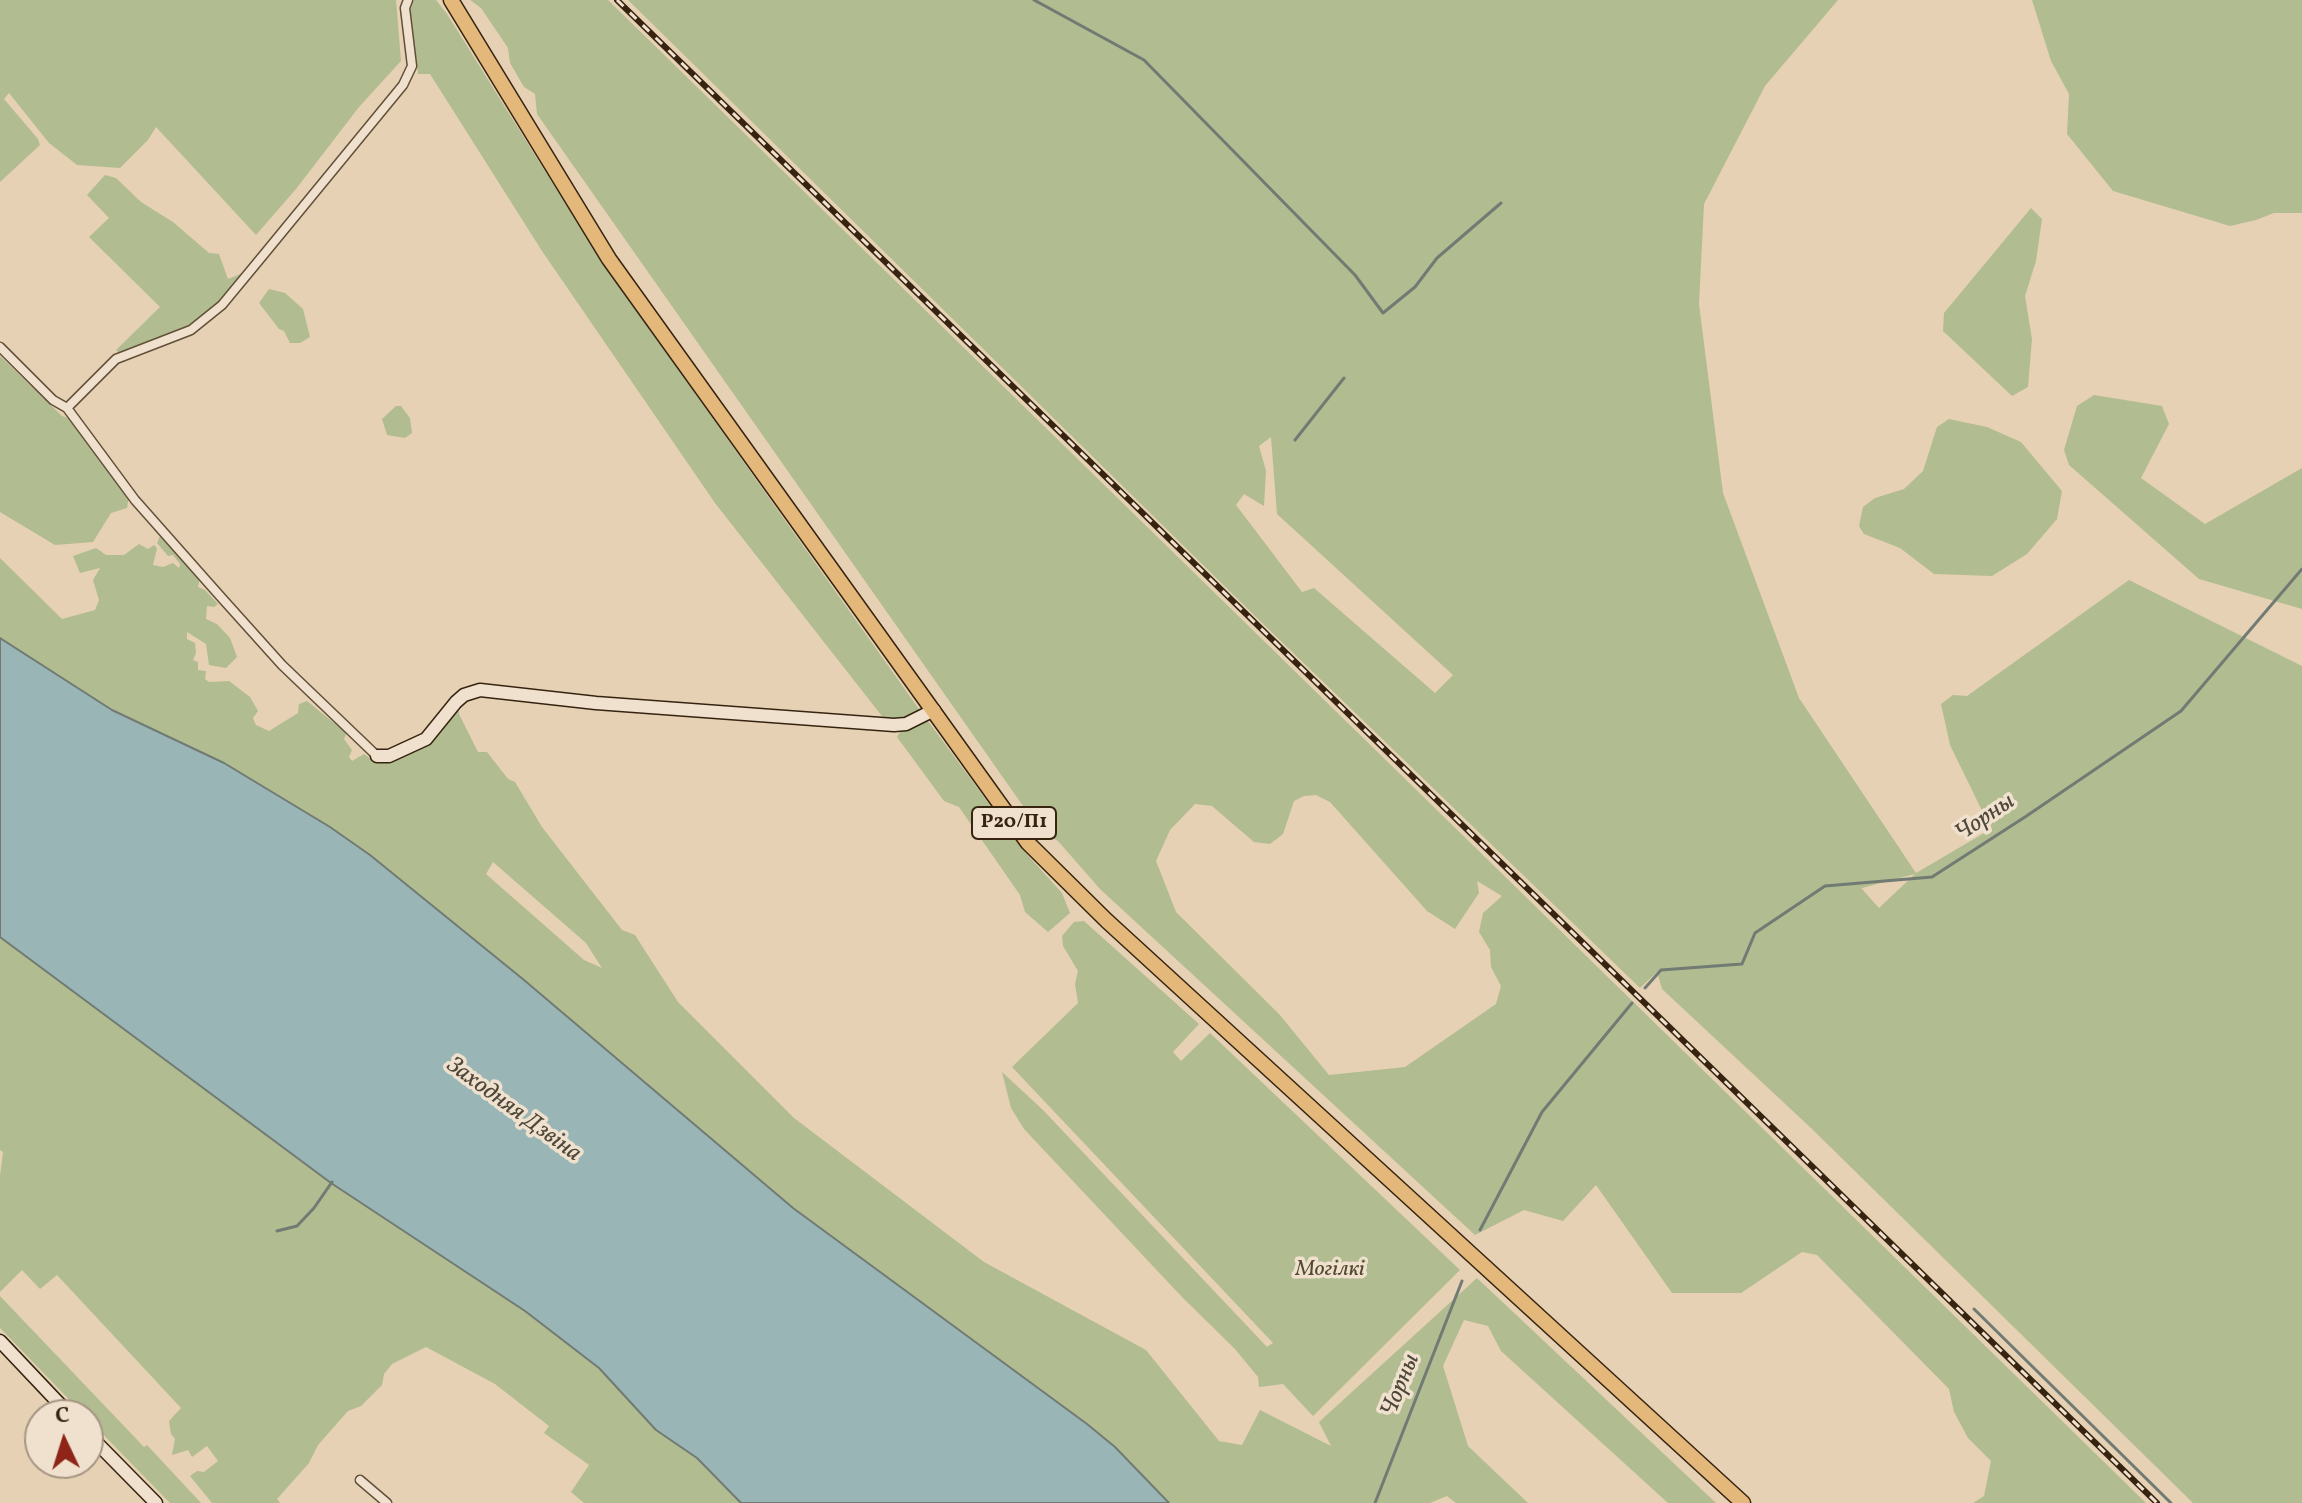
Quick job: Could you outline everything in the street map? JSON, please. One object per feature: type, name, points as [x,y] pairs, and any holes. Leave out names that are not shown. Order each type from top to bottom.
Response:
[{"type":"main road","name":"Р20/П1","points":[[451,0],[609,259],[1028,843],[1097,912],[1743,1503]]},
{"type":"street","points":[[67,408],[116,359],[191,330],[222,305],[403,85],[412,66],[405,8],[408,0]]},
{"type":"street","points":[[0,347],[53,400],[67,408],[135,500],[282,665],[377,756],[389,756],[426,739],[456,702],[464,695],[480,690],[596,703],[894,725],[906,724],[934,710]]},
{"type":"street","points":[[0,1341],[55,1399]]},
{"type":"street","points":[[104,1450],[156,1503]]},
{"type":"street","points":[[360,1480],[387,1503]]},
{"type":"green space","points":[[0,0],[396,0],[401,61],[359,107],[256,235],[156,127],[148,140],[120,168],[77,165],[49,143],[9,93],[4,99],[40,145],[0,182]]},
{"type":"green space","points":[[414,0],[436,0],[447,14],[603,264],[921,712],[906,720],[885,720],[715,503],[542,251],[430,74],[418,74],[410,11]]},
{"type":"green space","points":[[470,0],[608,0],[2146,1503],[1973,1503],[1984,1496],[1991,1461],[1968,1438],[1954,1412],[1949,1389],[1817,1255],[1802,1252],[1741,1293],[1672,1293],[1596,1185],[1563,1221],[1524,1210],[1475,1235],[1100,889],[1058,841],[1042,833],[537,114],[535,94],[524,87],[510,63],[508,48],[481,8]],"holes":[[[1316,795],[1330,802],[1427,911],[1455,929],[1479,893],[1477,881],[1502,896],[1483,913],[1479,932],[1490,950],[1491,967],[1501,986],[1496,1004],[1405,1067],[1329,1075],[1279,1014],[1176,912],[1156,861],[1170,830],[1195,804],[1212,806],[1254,842],[1270,844],[1283,834],[1294,801]]]},
{"type":"green space","points":[[628,0],[1838,0],[1765,86],[1704,204],[1699,304],[1723,493],[1799,698],[1916,873],[1991,829],[1950,745],[1941,704],[1953,695],[1967,696],[2129,580],[2302,666],[2302,1503],[2193,1503],[1811,1128],[1662,989],[1657,972],[1640,988],[1257,618]],"holes":[[[1271,437],[1277,514],[1453,675],[1435,693],[1314,588],[1302,592],[1236,505],[1244,494],[1264,506],[1266,471],[1259,446]],[[1915,874],[1879,908],[1862,889],[1862,888]]]},
{"type":"green space","points":[[2032,0],[2302,0],[2302,213],[2274,213],[2230,226],[2113,191],[2067,134],[2069,94],[2051,61]]},
{"type":"green space","points":[[105,175],[116,178],[141,202],[173,222],[209,253],[219,254],[228,279],[243,273],[215,306],[189,326],[120,354],[116,350],[160,307],[89,237],[109,218],[87,195]]},
{"type":"green space","points":[[2031,208],[2042,219],[2036,261],[2025,296],[2032,339],[2028,387],[2012,396],[1943,331],[1944,313]]},
{"type":"green space","points":[[269,289],[285,293],[303,309],[310,337],[300,343],[290,343],[284,331],[259,303]]},
{"type":"green space","points":[[0,356],[62,416],[68,418],[129,497],[127,508],[111,513],[93,542],[55,545],[0,512]]},
{"type":"green space","points":[[2094,395],[2162,406],[2169,424],[2141,478],[2205,524],[2302,468],[2302,609],[2199,579],[2069,465],[2064,450],[2077,406]]},
{"type":"green space","points":[[396,406],[401,406],[410,418],[412,433],[405,438],[387,435],[382,419]]},
{"type":"green space","points":[[1949,419],[1987,427],[2021,442],[2062,491],[2057,519],[2027,554],[1992,576],[1934,574],[1900,548],[1864,534],[1859,526],[1863,507],[1875,498],[1904,489],[1923,471],[1937,427]]},
{"type":"green space","points":[[161,534],[200,578],[198,587],[218,604],[207,606],[206,619],[217,624],[230,638],[237,657],[226,668],[209,665],[206,644],[187,632],[187,639],[195,643],[193,660],[198,662],[198,670],[206,671],[205,679],[209,682],[229,681],[250,697],[258,711],[253,718],[256,725],[269,731],[298,713],[299,704],[307,701],[347,732],[344,739],[352,750],[349,757],[352,761],[364,754],[374,761],[409,753],[428,740],[458,704],[459,714],[478,752],[487,752],[508,779],[515,782],[542,827],[622,930],[635,935],[678,1002],[794,1118],[984,1262],[1146,1350],[1219,1441],[1242,1445],[1260,1410],[1331,1446],[1319,1422],[1477,1278],[1716,1503],[1668,1503],[1501,1351],[1488,1326],[1464,1320],[1443,1366],[1468,1446],[1528,1503],[1456,1503],[1447,1496],[1430,1503],[1169,1503],[1115,1447],[1087,1424],[793,1208],[524,980],[370,855],[224,763],[112,710],[0,638],[0,558],[62,619],[95,610],[99,600],[93,580],[100,568],[80,573],[73,556],[96,548],[106,555],[124,555],[139,544],[148,549],[154,545],[157,548],[153,565],[163,567],[173,563],[179,568],[180,564],[173,555],[168,556],[157,543]],"holes":[[[493,862],[586,943],[602,968],[584,960],[486,874]]]},
{"type":"green space","points":[[928,721],[1023,850],[1062,893],[1070,913],[1048,932],[1025,912],[1020,895],[959,807],[944,801],[897,737],[901,730]]},
{"type":"green space","name":"Могілкі","points":[[1084,921],[1199,1024],[1173,1052],[1181,1061],[1210,1033],[1460,1270],[1313,1416],[1283,1384],[1259,1387],[1258,1377],[1235,1349],[1024,1129],[1011,1108],[1002,1072],[1043,1110],[1267,1347],[1273,1343],[1012,1067],[1078,1003],[1075,984],[1078,971],[1063,946],[1062,936],[1074,922]]},
{"type":"green space","points":[[0,937],[331,1183],[525,1311],[599,1368],[656,1430],[697,1458],[741,1503],[584,1503],[571,1492],[589,1465],[544,1433],[549,1426],[495,1384],[426,1347],[392,1364],[384,1374],[382,1385],[361,1406],[348,1411],[277,1499],[280,1503],[212,1503],[190,1476],[197,1471],[204,1472],[218,1461],[207,1446],[192,1457],[188,1450],[172,1455],[175,1439],[169,1421],[181,1408],[57,1275],[40,1289],[22,1270],[0,1292],[0,1176],[3,1152],[0,1150]]},
{"type":"green space","points":[[0,1296],[98,1399],[69,1399],[0,1328]]},
{"type":"green space","points":[[104,1405],[144,1447],[147,1445],[201,1503],[170,1503],[104,1435]]},
{"type":"water","name":"Заходняя Дзвіна","points":[[0,638],[112,710],[224,763],[370,855],[524,980],[793,1208],[1087,1424],[1115,1447],[1169,1503],[741,1503],[697,1458],[656,1430],[599,1368],[525,1311],[331,1183],[0,937]]},
{"type":"waterway","points":[[1034,0],[1144,60],[1355,275],[1383,313],[1415,287],[1437,258],[1501,203]]},
{"type":"waterway","points":[[1295,440],[1344,378]]},
{"type":"waterway","name":"Чорны","points":[[1645,988],[1661,970],[1742,964],[1755,933],[1825,886],[1932,877],[2181,711],[2302,569]]},
{"type":"waterway","name":"Чорны","points":[[1480,1230],[1542,1112],[1632,1003]]},
{"type":"waterway","points":[[277,1231],[297,1226],[332,1182]]},
{"type":"waterway","name":"Чорны","points":[[1375,1503],[1462,1281]]},
{"type":"waterway","points":[[1974,1309],[2171,1503]]},
{"type":"railway","points":[[617,0],[2157,1503]]}]
